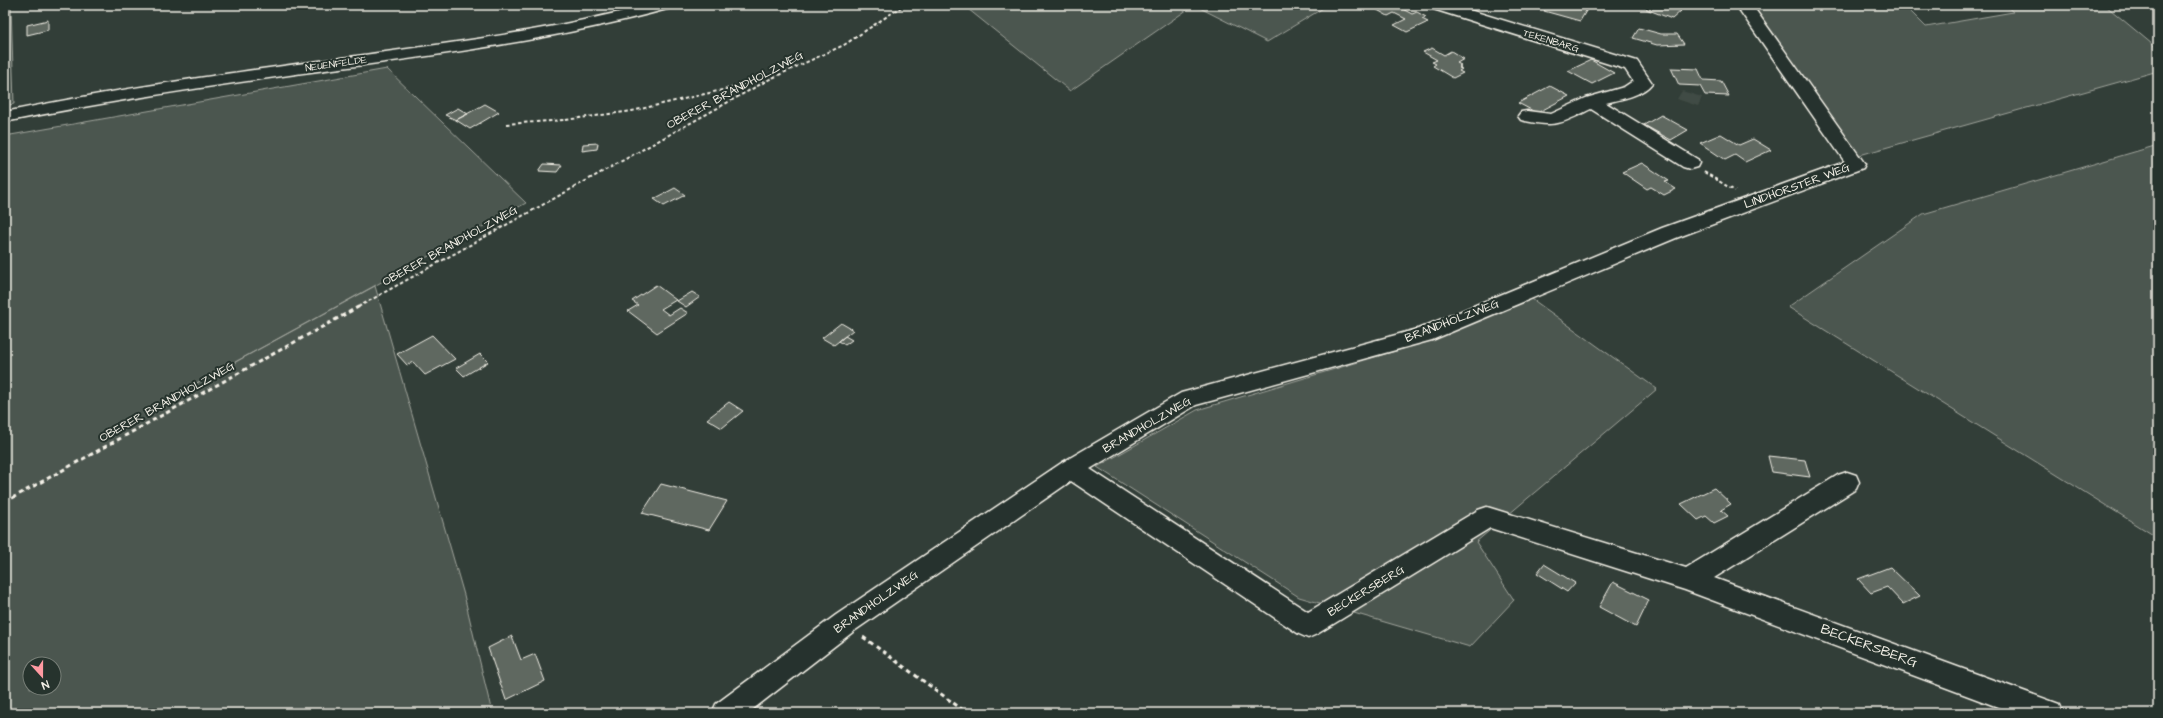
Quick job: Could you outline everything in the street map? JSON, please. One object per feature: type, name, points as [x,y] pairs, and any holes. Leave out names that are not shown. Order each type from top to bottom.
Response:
[{"type":"street","name":"NEUENFELDE","points":[[5,117],[178,87],[529,37],[613,19],[665,5]]},
{"type":"street","name":"TEKENBARG","points":[[1436,5],[1631,65],[1643,82],[1630,91],[1592,102]]},
{"type":"street","name":"LINDHORSTER WEG","points":[[1669,233],[1856,164],[1744,5]]},
{"type":"street","points":[[1527,116],[1551,120],[1592,102],[1690,163]]},
{"type":"street","name":"BRANDHOLZWEG","points":[[726,713],[845,623],[1071,469],[1189,400],[1424,335],[1669,233]]},
{"type":"street","name":"BECKERSBERG","points":[[1071,469],[1308,626],[1487,517],[1689,580],[2049,713]]},
{"type":"street","points":[[1689,580],[1847,482]]},
{"type":"path","points":[[5,6],[12,5]]},
{"type":"path","name":"OBERER BRANDHOLZWEG","points":[[5,502],[770,79],[844,45],[904,5]]},
{"type":"path","points":[[506,124],[565,120],[632,112],[770,79]]},
{"type":"path","points":[[1690,163],[1753,202]]},
{"type":"path","points":[[845,623],[967,713]]},
{"type":"shaded area","points":[[5,5],[11,5],[14,104],[5,106]]},
{"type":"shaded area","points":[[963,5],[1194,5],[1070,91]]},
{"type":"shaded area","points":[[1194,5],[1321,5],[1325,7],[1267,42]]},
{"type":"shaded area","points":[[1752,5],[1904,5],[1926,27],[2013,12],[2005,5],[2105,5],[2158,49],[2158,71],[1856,156]]},
{"type":"shaded area","points":[[387,69],[526,203],[173,396],[375,286],[464,595],[492,713],[5,713],[5,136]]},
{"type":"shaded area","points":[[1682,91],[1702,97],[1698,106],[1677,99]]},
{"type":"shaded area","points":[[2158,145],[2158,538],[1788,307],[1923,214]]},
{"type":"shaded area","points":[[1532,299],[1657,389],[1476,542],[1514,600],[1470,647],[1299,597],[1097,467],[1197,410],[1419,344]]},
{"type":"building","points":[[1375,5],[1395,5],[1412,14],[1417,12],[1426,17],[1422,19],[1428,22],[1407,32],[1394,25],[1406,19],[1394,13],[1388,16],[1372,7]]},
{"type":"building","points":[[1548,5],[1589,6],[1580,21],[1544,11]]},
{"type":"building","points":[[1651,5],[1665,5],[1681,11],[1672,19],[1646,9]]},
{"type":"building","points":[[48,20],[48,30],[27,35],[27,25]]},
{"type":"building","points":[[1639,28],[1661,34],[1677,34],[1684,44],[1657,45],[1633,38]]},
{"type":"building","points":[[1432,48],[1444,55],[1451,51],[1464,59],[1457,63],[1461,65],[1459,68],[1462,69],[1459,71],[1463,73],[1453,78],[1433,66],[1436,64],[1432,62],[1437,60],[1423,52]]},
{"type":"building","points":[[1591,60],[1614,73],[1592,84],[1568,71]]},
{"type":"building","points":[[1671,68],[1698,69],[1703,80],[1721,81],[1729,96],[1705,95],[1700,86],[1679,85]]},
{"type":"building","points":[[1550,86],[1569,96],[1537,113],[1518,103]]},
{"type":"building","points":[[485,104],[499,112],[470,129],[456,120]]},
{"type":"building","points":[[458,108],[468,114],[456,120],[445,115]]},
{"type":"building","points":[[1661,115],[1688,130],[1671,140],[1644,125]]},
{"type":"building","points":[[1721,134],[1739,145],[1753,139],[1771,150],[1745,162],[1735,155],[1725,160],[1700,143]]},
{"type":"building","points":[[598,143],[597,149],[582,151],[583,144]]},
{"type":"building","points":[[1642,163],[1669,181],[1665,182],[1676,189],[1664,195],[1651,187],[1647,189],[1622,172]]},
{"type":"building","points":[[544,164],[562,165],[557,172],[539,171]]},
{"type":"building","points":[[675,188],[685,195],[664,206],[654,199]]},
{"type":"building","points":[[656,285],[676,300],[661,309],[669,315],[680,308],[688,313],[657,333],[628,311],[638,305],[632,301]]},
{"type":"building","points":[[692,292],[700,297],[686,307],[677,301]]},
{"type":"building","points":[[841,323],[853,330],[834,345],[822,338]]},
{"type":"building","points":[[432,335],[455,359],[425,375],[413,362],[407,365],[397,354]]},
{"type":"building","points":[[845,336],[852,340],[845,345],[839,341]]},
{"type":"building","points":[[480,354],[488,362],[464,376],[456,368]]},
{"type":"building","points":[[729,402],[743,411],[722,428],[707,419]]},
{"type":"building","points":[[1768,456],[1805,460],[1810,477],[1772,472]]},
{"type":"building","points":[[661,484],[727,501],[709,530],[642,513]]},
{"type":"building","points":[[1714,488],[1731,504],[1721,510],[1728,516],[1714,523],[1706,516],[1698,520],[1681,504]]},
{"type":"building","points":[[1544,564],[1575,583],[1567,592],[1537,573]]},
{"type":"building","points":[[1890,567],[1920,596],[1903,604],[1887,587],[1871,593],[1858,579]]},
{"type":"building","points":[[1613,582],[1649,600],[1636,627],[1599,607]]},
{"type":"building","points":[[512,636],[521,660],[535,654],[545,681],[506,700],[488,648]]}]
